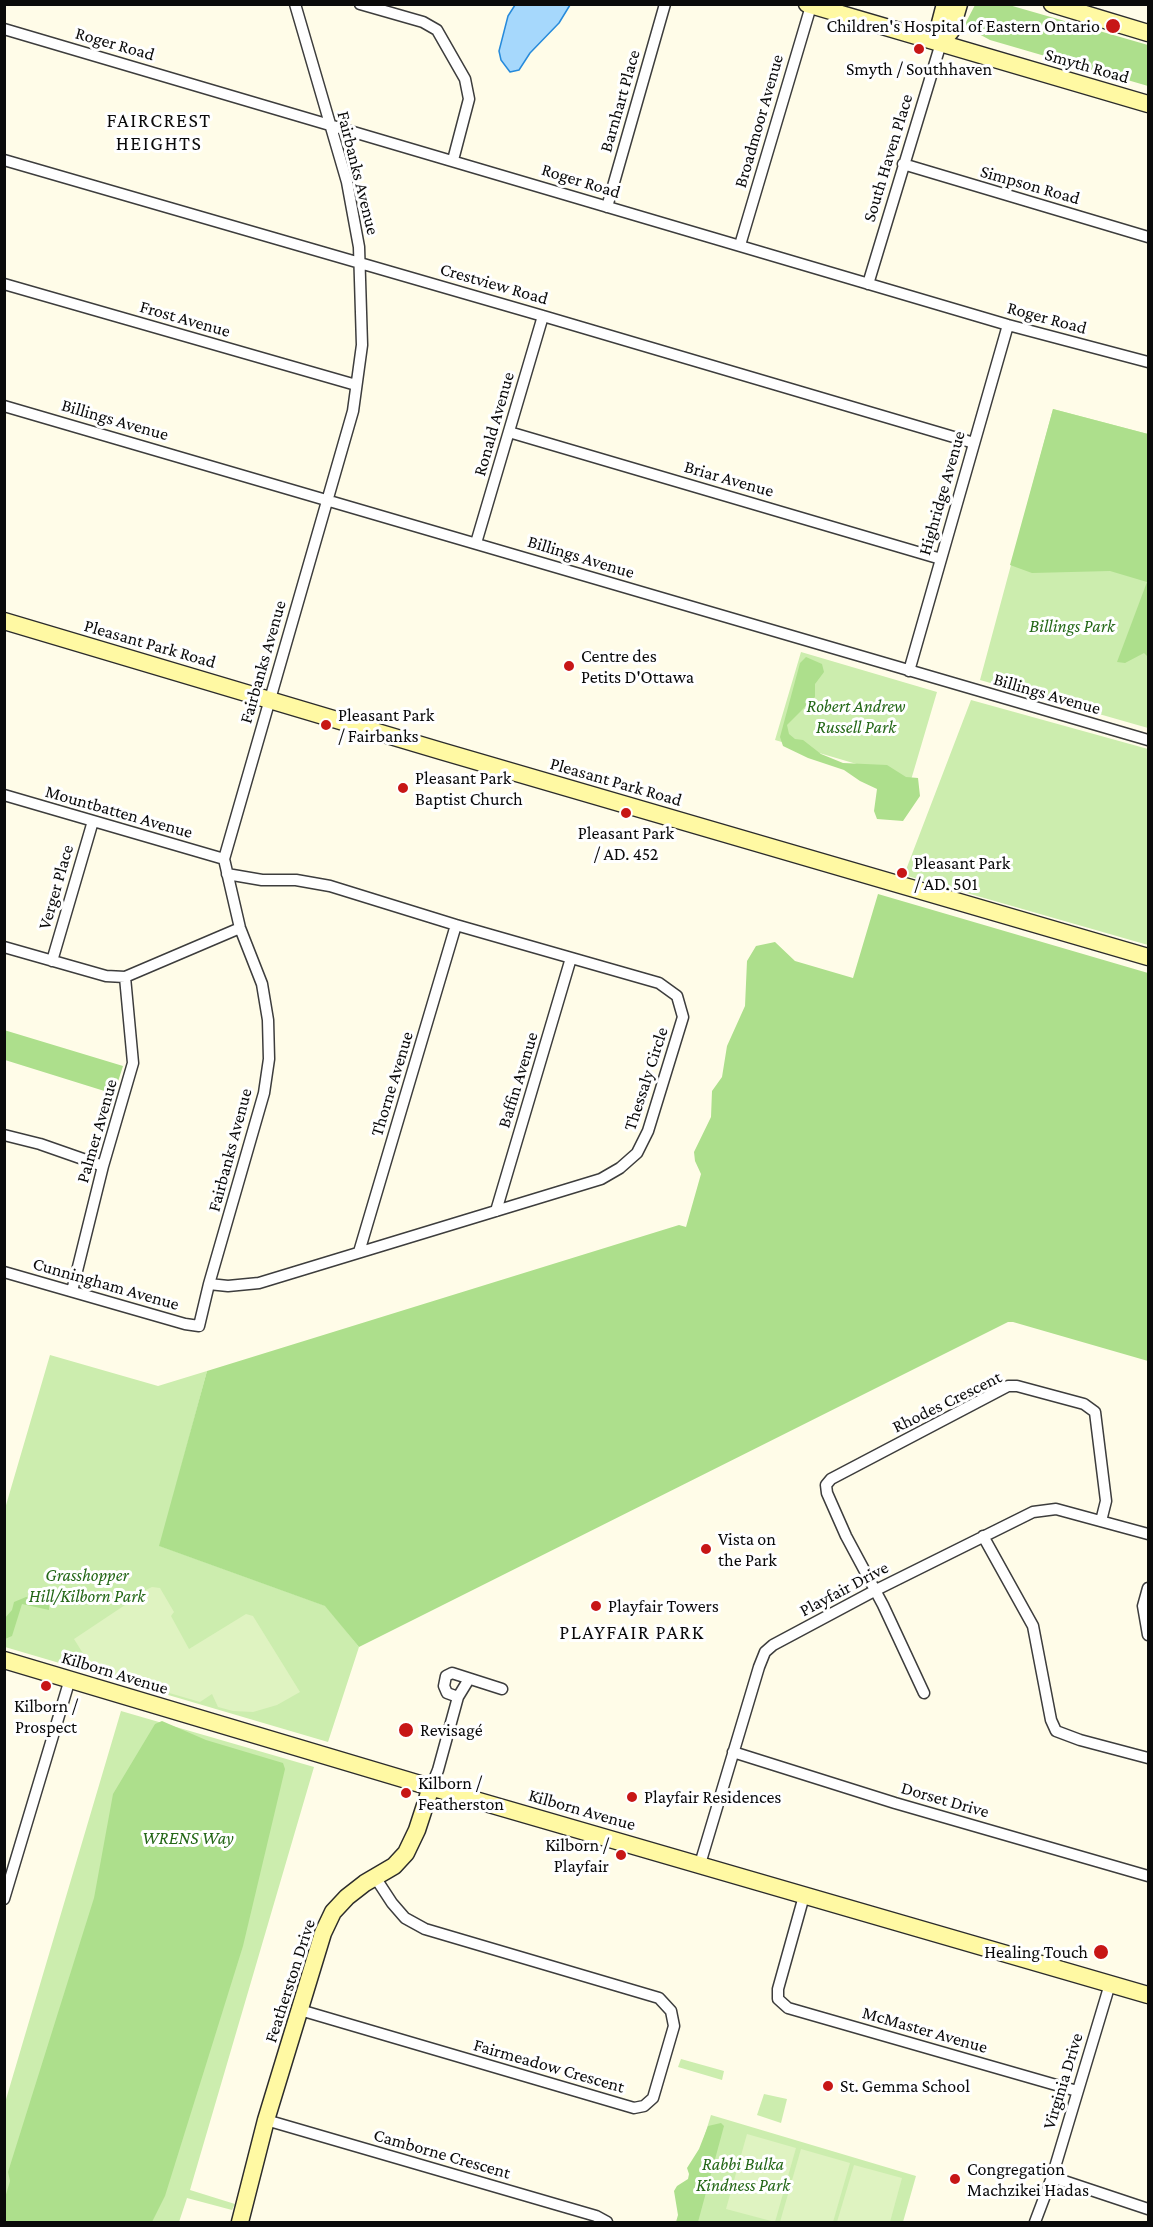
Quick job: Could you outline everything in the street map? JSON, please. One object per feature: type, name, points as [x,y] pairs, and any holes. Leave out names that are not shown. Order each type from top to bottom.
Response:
[{"type":"street","name":"Fairbanks Avenue","points":[[199,1326],[208,1284],[261,1103],[269,1059],[268,1020],[262,984],[240,928],[224,859],[353,411],[362,345],[359,246],[347,182],[295,4]]},
{"type":"street","points":[[360,4],[423,22],[437,30],[465,79],[469,99],[453,160]]},
{"type":"street","name":"Barnhart Place","points":[[607,207],[665,4]]},
{"type":"street","points":[[941,43],[939,27],[945,4]]},
{"type":"street","points":[[941,43],[951,31],[959,4]]},
{"type":"street","points":[[1052,4],[1149,33]]},
{"type":"street","name":"Smyth Road","points":[[809,5],[1149,104]]},
{"type":"street","name":"Broadmoor Avenue","points":[[740,245],[809,5]]},
{"type":"street","name":"Roger Road","points":[[4,29],[1008,325],[1149,362]]},
{"type":"street","name":"South Haven Place","points":[[868,284],[941,43]]},
{"type":"street","name":"Crestview Road","points":[[4,160],[974,443]]},
{"type":"street","name":"Simpson Road","points":[[903,164],[1149,237]]},
{"type":"street","name":"Frost Avenue","points":[[4,284],[356,385]]},
{"type":"street","name":"Ronald Avenue","points":[[476,543],[543,316]]},
{"type":"street","name":"Highridge Avenue","points":[[909,671],[1008,325]]},
{"type":"street","name":"Billings Avenue","points":[[4,406],[1149,740]]},
{"type":"street","name":"Briar Avenue","points":[[509,432],[941,559]]},
{"type":"street","name":"Pleasant Park Road","points":[[4,621],[1149,957]]},
{"type":"street","name":"Mountbatten Avenue","points":[[4,795],[224,859]]},
{"type":"street","name":"Verger Place","points":[[52,961],[93,821]]},
{"type":"street","name":"Thessaly Circle","points":[[208,1284],[228,1286],[260,1283],[601,1179],[620,1168],[637,1153],[648,1131],[683,1017],[677,996],[659,983],[330,886],[296,880],[262,880],[227,874]]},
{"type":"street","name":"Thorne Avenue","points":[[359,1252],[456,925]]},
{"type":"street","points":[[4,947],[106,976],[125,977],[240,928]]},
{"type":"street","name":"Baffin Avenue","points":[[496,1211],[571,958]]},
{"type":"street","name":"Palmer Avenue","points":[[72,1291],[103,1166],[134,1063],[125,977]]},
{"type":"street","points":[[4,1135],[40,1144],[103,1166]]},
{"type":"street","name":"Cunningham Avenue","points":[[4,1272],[185,1324],[199,1326]]},
{"type":"street","name":"Rhodes Crescent","points":[[876,1590],[846,1536],[827,1493],[826,1485],[831,1479],[1008,1386],[1017,1386],[1084,1404],[1095,1413],[1106,1501],[1101,1521]]},
{"type":"street","name":"Playfair Drive","points":[[700,1864],[765,1652],[773,1644],[1033,1512],[1056,1509],[1149,1534]]},
{"type":"street","points":[[982,1536],[1033,1626],[1051,1720],[1056,1731],[1080,1740],[1149,1758]]},
{"type":"street","points":[[1149,1588],[1143,1606],[1149,1635]]},
{"type":"street","points":[[876,1590],[924,1693]]},
{"type":"street","name":"Kilborn Avenue","points":[[4,1660],[431,1787],[1149,1995]]},
{"type":"street","points":[[458,1697],[445,1691],[446,1676],[452,1672],[502,1689]]},
{"type":"street","points":[[4,1899],[70,1679]]},
{"type":"street","points":[[431,1787],[438,1770],[458,1697],[469,1679]]},
{"type":"street","name":"Dorset Drive","points":[[733,1752],[907,1806],[1149,1876]]},
{"type":"street","name":"Featherston Drive","points":[[240,2223],[266,2120],[323,1933],[333,1912],[347,1897],[394,1866],[406,1853],[417,1830],[431,1787]]},
{"type":"street","name":"Fairmeadow Crescent","points":[[300,2010],[634,2108],[644,2106],[653,2098],[674,2026],[670,2011],[659,1998],[425,1929],[405,1918],[375,1877]]},
{"type":"street","name":"McMaster Avenue","points":[[804,1896],[778,1989],[778,1999],[788,2008],[1077,2091]]},
{"type":"street","name":"Virginia Drive","points":[[1035,2223],[1052,2177],[1110,1984]]},
{"type":"street","name":"Camborne Crescent","points":[[266,2120],[596,2216],[607,2223]]},
{"type":"street","points":[[1052,2177],[1149,2209]]},
{"type":"green space","points":[[975,5],[1009,5],[1148,45],[1148,86],[990,40],[964,26]]},
{"type":"green space","name":"Billings Park","points":[[1053,409],[1148,434],[1148,728],[980,680]]},
{"type":"green space","points":[[1053,409],[1148,434],[1148,657],[1144,653],[1125,663],[1117,662],[1147,582],[1110,571],[1032,573],[1010,565]]},
{"type":"green space","name":"Robert Andrew Russell Park","points":[[801,652],[937,692],[911,780],[775,740]]},
{"type":"green space","points":[[806,657],[822,664],[824,672],[815,684],[815,697],[787,725],[789,734],[795,739],[803,740],[821,754],[843,763],[887,765],[906,777],[918,778],[920,796],[903,821],[877,819],[874,811],[877,789],[844,770],[808,758],[783,746],[780,737],[800,663]]},
{"type":"green space","points":[[971,700],[1148,749],[1148,945],[904,875]]},
{"type":"green space","points":[[878,894],[1148,973],[1148,1361],[1008,1322],[359,1647],[325,1606],[159,1546],[207,1371],[679,1225],[686,1227],[701,1174],[694,1152],[711,1117],[712,1091],[722,1077],[727,1046],[745,1006],[747,961],[756,946],[775,942],[795,961],[853,978]]},
{"type":"green space","points":[[4,1030],[123,1066],[114,1094],[5,1060]]},
{"type":"green space","name":"Grasshopper Hill/Kilborn Park","points":[[50,1355],[158,1386],[207,1371],[160,1546],[326,1606],[359,1647],[328,1742],[5,1647],[4,1512]]},
{"type":"green space","points":[[152,1587],[160,1588],[174,1612],[171,1616],[189,1649],[246,1614],[253,1616],[300,1692],[277,1705],[253,1712],[233,1711],[218,1707],[212,1694],[200,1702],[94,1671],[74,1639],[128,1603],[127,1599]]},
{"type":"green space","points":[[35,1596],[49,1602],[49,1610],[22,1604],[12,1636],[5,1639],[5,1618],[12,1610],[14,1602]]},
{"type":"green space","name":"WRENS Way","points":[[121,1711],[314,1767],[190,2190],[235,2204],[232,2210],[187,2198],[179,2222],[5,2222],[4,2106]]},
{"type":"green space","name":"WRENS Way","points":[[162,1721],[206,1740],[283,1763],[285,1769],[243,1946],[165,2196],[152,2222],[5,2222],[5,2198],[10,2181],[8,2172],[94,1898],[113,1794],[155,1724]]},
{"type":"green space","points":[[681,2059],[724,2071],[722,2080],[678,2067]]},
{"type":"green space","points":[[764,2094],[787,2099],[781,2123],[757,2115]]},
{"type":"green space","name":"Rabbi Bulka Kindness Park","points":[[711,2115],[916,2176],[903,2222],[678,2222]]},
{"type":"green space","points":[[721,2123],[724,2126],[698,2222],[676,2222],[678,2215],[674,2191],[677,2186],[688,2179],[687,2168],[699,2149],[708,2126]]},
{"type":"green space","points":[[747,2134],[796,2148],[775,2222],[726,2209]]},
{"type":"green space","points":[[801,2149],[850,2163],[833,2222],[780,2222]]},
{"type":"green space","points":[[854,2165],[902,2178],[890,2222],[837,2222]]},
{"type":"water","points":[[515,5],[570,5],[559,23],[530,53],[519,70],[510,72],[501,60],[499,51],[508,16]]},
{"type":"place","name":"Children's Hospital of Eastern Ontario","points":[[1113,26]]},
{"type":"place","name":"Smyth / Southhaven","points":[[919,49]]},
{"type":"place","name":"Centre des Petits D'Ottawa","points":[[569,666]]},
{"type":"place","name":"Pleasant Park / Fairbanks","points":[[326,725]]},
{"type":"place","name":"Pleasant Park Baptist Church","points":[[403,788]]},
{"type":"place","name":"Pleasant Park / AD. 452","points":[[626,813]]},
{"type":"place","name":"Pleasant Park / AD. 501","points":[[902,873]]},
{"type":"place","name":"Vista on the Park","points":[[706,1549]]},
{"type":"place","name":"Playfair Towers","points":[[596,1606]]},
{"type":"place","name":"Kilborn / Prospect","points":[[46,1686]]},
{"type":"place","name":"Revisagé","points":[[406,1730]]},
{"type":"place","name":"Kilborn / Featherston","points":[[406,1793]]},
{"type":"place","name":"Playfair Residences","points":[[632,1797]]},
{"type":"place","name":"Kilborn / Playfair","points":[[621,1855]]},
{"type":"place","name":"Healing Touch","points":[[1101,1952]]},
{"type":"place","name":"St. Gemma School","points":[[828,2086]]},
{"type":"place","name":"Congregation Machzikei Hadas","points":[[955,2179]]},
{"type":"district","name":"FAIRCREST HEIGHTS","points":[[159,132]]},
{"type":"district","name":"PLAYFAIR PARK","points":[[632,1633]]}]
